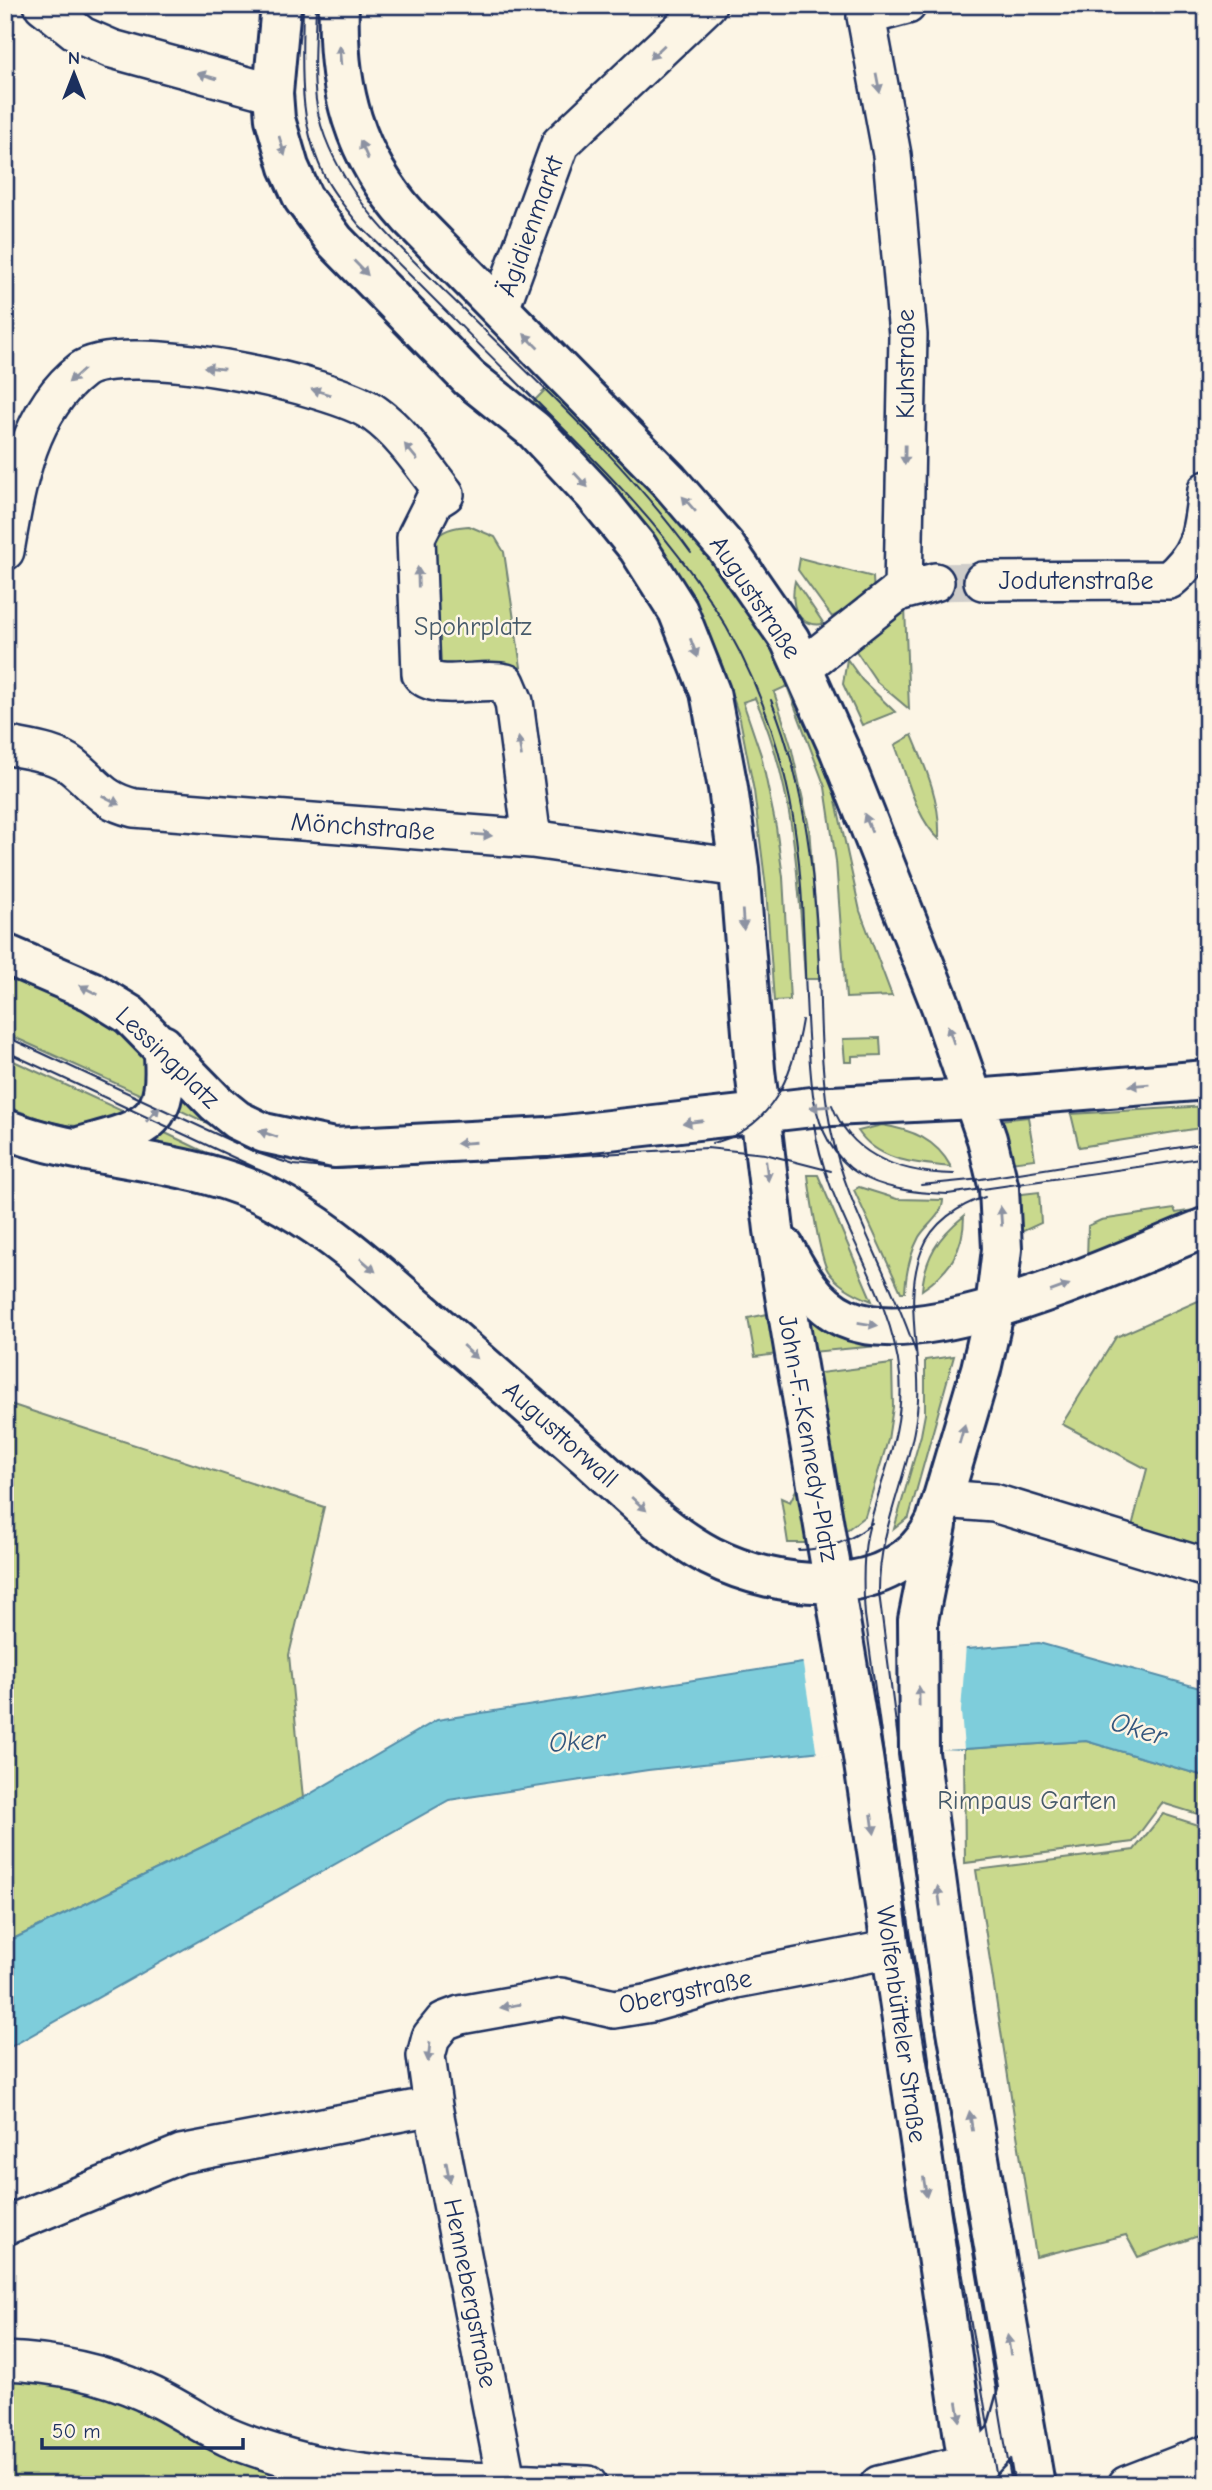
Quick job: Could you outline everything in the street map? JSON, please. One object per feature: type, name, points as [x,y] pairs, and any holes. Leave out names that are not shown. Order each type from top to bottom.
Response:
[{"type":"main road","points":[[281,5],[273,93],[279,138],[303,198],[335,241],[468,378],[534,430],[594,494],[646,559],[678,611],[710,692],[729,788],[739,868],[760,1113],[1207,1080]]},
{"type":"main road","name":"Auguststraße","points":[[339,5],[340,58],[347,104],[363,150],[388,192],[669,481],[749,577],[790,640],[894,886],[974,1099]]},
{"type":"main road","name":"Lessingplatz","points":[[5,954],[105,998],[130,1015],[163,1045],[197,1084],[237,1120],[264,1133],[334,1148],[547,1138],[760,1113]]},
{"type":"main road","points":[[5,1129],[70,1149],[127,1133],[143,1125],[160,1108],[166,1083],[163,1045]]},
{"type":"main road","name":"John-F.-Kennedy-Platz","points":[[924,1582],[943,1499],[981,1369],[995,1308],[1002,1249],[999,1189],[974,1099]]},
{"type":"main road","name":"John-F.-Kennedy-Platz","points":[[760,1113],[774,1230],[834,1583],[863,1578],[908,1555],[931,1532],[943,1499]]},
{"type":"main road","name":"Augusttorwall","points":[[70,1149],[198,1170],[244,1186],[316,1224],[458,1342],[682,1539],[712,1557],[770,1577],[803,1583],[834,1583]]},
{"type":"main road","points":[[995,1308],[1053,1291],[1207,1227]]},
{"type":"main road","name":"John-F.-Kennedy-Platz","points":[[774,1230],[813,1294],[826,1306],[853,1321],[907,1326],[995,1308]]},
{"type":"main road","name":"Wolfenbütteler Straße","points":[[924,1582],[918,1640],[919,1753],[956,2024],[1034,2485]]},
{"type":"main road","name":"Wolfenbütteler Straße","points":[[834,1583],[863,1757],[970,2475]]},
{"type":"street","points":[[43,5],[82,36],[111,49],[273,93]]},
{"type":"street","name":"Ägidienmarkt","points":[[500,309],[560,144],[706,5]]},
{"type":"street","name":"Kuhstraße","points":[[803,667],[919,586],[908,335],[892,155],[866,16],[907,5]]},
{"type":"street","points":[[5,551],[18,475],[40,422],[63,388],[84,368],[107,361],[163,363],[278,378],[330,394],[374,413],[403,441],[445,494],[434,501],[416,537],[421,674],[435,684],[492,680],[506,683],[513,702],[532,839]]},
{"type":"street","name":"Jodutenstraße","points":[[983,581],[1169,580],[1185,567],[1200,542],[1207,490]]},
{"type":"street","name":"Mönchstraße","points":[[5,745],[58,758],[74,767],[101,796],[134,808],[532,839],[739,868]]},
{"type":"street","points":[[943,1499],[994,1503],[1207,1568]]},
{"type":"street","name":"Obergstraße","points":[[433,2106],[426,2056],[431,2037],[444,2021],[460,2015],[561,1997],[614,2009],[651,2003],[736,1979],[892,1949]]},
{"type":"street","points":[[5,2226],[181,2154],[433,2106]]},
{"type":"street","name":"Hennebergstraße","points":[[433,2106],[507,2483]]},
{"type":"street","points":[[5,2361],[33,2362],[94,2372],[145,2392],[229,2437],[293,2459],[332,2468],[408,2477],[588,2485]]},
{"type":"street","name":"Wolfenbütteler Straße","points":[[970,2475],[1003,2440],[1017,2394]]},
{"type":"street","points":[[1127,2485],[1207,2454]]},
{"type":"street","points":[[879,2485],[970,2475]]},
{"type":"green space","points":[[550,385],[691,527],[758,612],[830,773],[860,911],[892,996],[846,998],[836,861],[825,787],[787,686],[774,692],[791,746],[809,827],[820,979],[805,979],[797,872],[787,801],[779,766],[755,698],[743,702],[761,755],[783,877],[790,1000],[774,1001],[766,888],[754,791],[740,719],[722,664],[707,631],[528,407]]},
{"type":"green space","name":"Spohrplatz","points":[[469,526],[495,537],[504,552],[521,667],[451,675],[439,671],[430,580],[433,546],[438,536],[445,531]]},
{"type":"green space","points":[[800,558],[873,577],[874,595],[832,617],[798,570]]},
{"type":"green space","points":[[795,581],[824,624],[807,622],[797,613],[793,598]]},
{"type":"green space","points":[[905,607],[909,709],[877,682],[854,648]]},
{"type":"green space","points":[[847,659],[862,680],[895,712],[862,725],[843,684]]},
{"type":"green space","points":[[912,735],[935,799],[939,839],[924,819],[912,795],[895,745]]},
{"type":"green space","points":[[5,970],[104,1016],[148,1051],[150,1099],[5,1033]]},
{"type":"green space","points":[[880,1038],[881,1055],[852,1056],[852,1062],[845,1062],[843,1039]]},
{"type":"green space","points":[[5,1057],[133,1116],[97,1125],[68,1125],[40,1119],[5,1106]]},
{"type":"green space","points":[[175,1082],[230,1134],[173,1107]]},
{"type":"green space","points":[[1207,1106],[1207,1127],[1079,1147],[1071,1114]]},
{"type":"green space","points":[[1028,1117],[1035,1159],[1010,1162],[1000,1120]]},
{"type":"green space","points":[[882,1125],[922,1137],[938,1149],[951,1167],[912,1162],[887,1155],[876,1149],[858,1131]]},
{"type":"green space","points":[[155,1128],[209,1154],[123,1143]]},
{"type":"green space","points":[[808,1175],[818,1175],[872,1301],[848,1289],[828,1271],[819,1240]]},
{"type":"green space","points":[[859,1187],[897,1199],[943,1200],[934,1220],[916,1243],[909,1264],[905,1292],[901,1292],[854,1190]]},
{"type":"green space","points":[[1039,1192],[1041,1223],[1017,1234],[1014,1195]]},
{"type":"green space","points":[[1207,1203],[1207,1214],[1087,1259],[1088,1226],[1101,1220],[1174,1209],[1176,1213],[1200,1209],[1200,1204]]},
{"type":"green space","points":[[964,1216],[961,1239],[953,1259],[940,1276],[922,1290],[926,1267],[934,1248]]},
{"type":"green space","points":[[1207,1297],[1207,1552],[1131,1530],[1147,1469],[1062,1424],[1116,1337]]},
{"type":"green space","points":[[804,1309],[876,1339],[877,1346],[812,1352]]},
{"type":"green space","points":[[772,1313],[778,1354],[755,1357],[748,1318]]},
{"type":"green space","points":[[954,1356],[909,1517],[894,1529],[925,1414],[925,1360]]},
{"type":"green space","points":[[892,1364],[893,1407],[888,1440],[865,1516],[839,1536],[812,1374]]},
{"type":"green space","points":[[7,1403],[324,1507],[289,1655],[303,1798],[5,1943]]},
{"type":"green space","points":[[800,1482],[809,1543],[788,1543],[781,1498],[790,1502]]},
{"type":"green space","name":"Rimpaus Garten","points":[[1086,1741],[1207,1777],[1207,1817],[1162,1803],[1133,1842],[965,1863],[964,1749]]},
{"type":"green space","points":[[1163,1814],[1207,1828],[1207,2233],[1138,2257],[1126,2235],[1036,2257],[976,1870],[1134,1850]]},
{"type":"green space","points":[[5,2375],[86,2386],[349,2485],[5,2485]]},
{"type":"water","name":"Oker","points":[[1039,1643],[1207,1690],[1207,1777],[1086,1741],[964,1749],[840,1749],[648,1770],[449,1800],[5,2050],[5,1943],[303,1798],[437,1720],[802,1663]]},
{"type":"pier","points":[[966,1645],[961,1711],[964,1749],[817,1755],[802,1659]]},
{"type":"tunnel","points":[[935,582],[983,581]]},
{"type":"tram line","points":[[303,5],[302,73],[306,117],[317,160],[334,193],[359,225],[578,443],[659,532],[694,577],[725,625],[752,678],[773,735],[790,800],[796,837],[813,1095],[820,1122],[830,1144],[843,1161],[858,1174],[877,1183],[898,1189],[948,1194],[1207,1157]]},
{"type":"tram line","points":[[316,5],[314,72],[320,122],[337,163],[351,187],[403,250],[611,457],[691,553]]},
{"type":"tram line","points":[[771,700],[791,760],[805,820],[818,944],[822,1060],[831,1130],[847,1187],[895,1297],[916,1353]]},
{"type":"tram line","points":[[712,1143],[733,1136],[750,1126],[776,1097],[793,1061],[802,1020]]},
{"type":"tram line","points":[[5,1036],[257,1153],[294,1165],[336,1169],[707,1148],[765,1154],[831,1171]]},
{"type":"tram line","points":[[5,1051],[254,1167]]},
{"type":"tram line","points":[[832,1105],[852,1138],[881,1159],[916,1170],[954,1174]]},
{"type":"tram line","points":[[814,1124],[831,1188],[884,1311],[894,1342],[900,1375],[901,1396],[895,1436],[865,1546],[865,1615],[920,2020],[998,2485]]},
{"type":"tram line","points":[[921,1185],[981,1179],[1207,1143]]},
{"type":"tram line","points":[[985,1197],[956,1210],[939,1223],[927,1240],[916,1268],[913,1306],[918,1400],[910,1449],[884,1543],[879,1593],[934,2018],[1012,2485]]},
{"type":"tram line","points":[[798,1550],[838,1544],[872,1523]]}]
